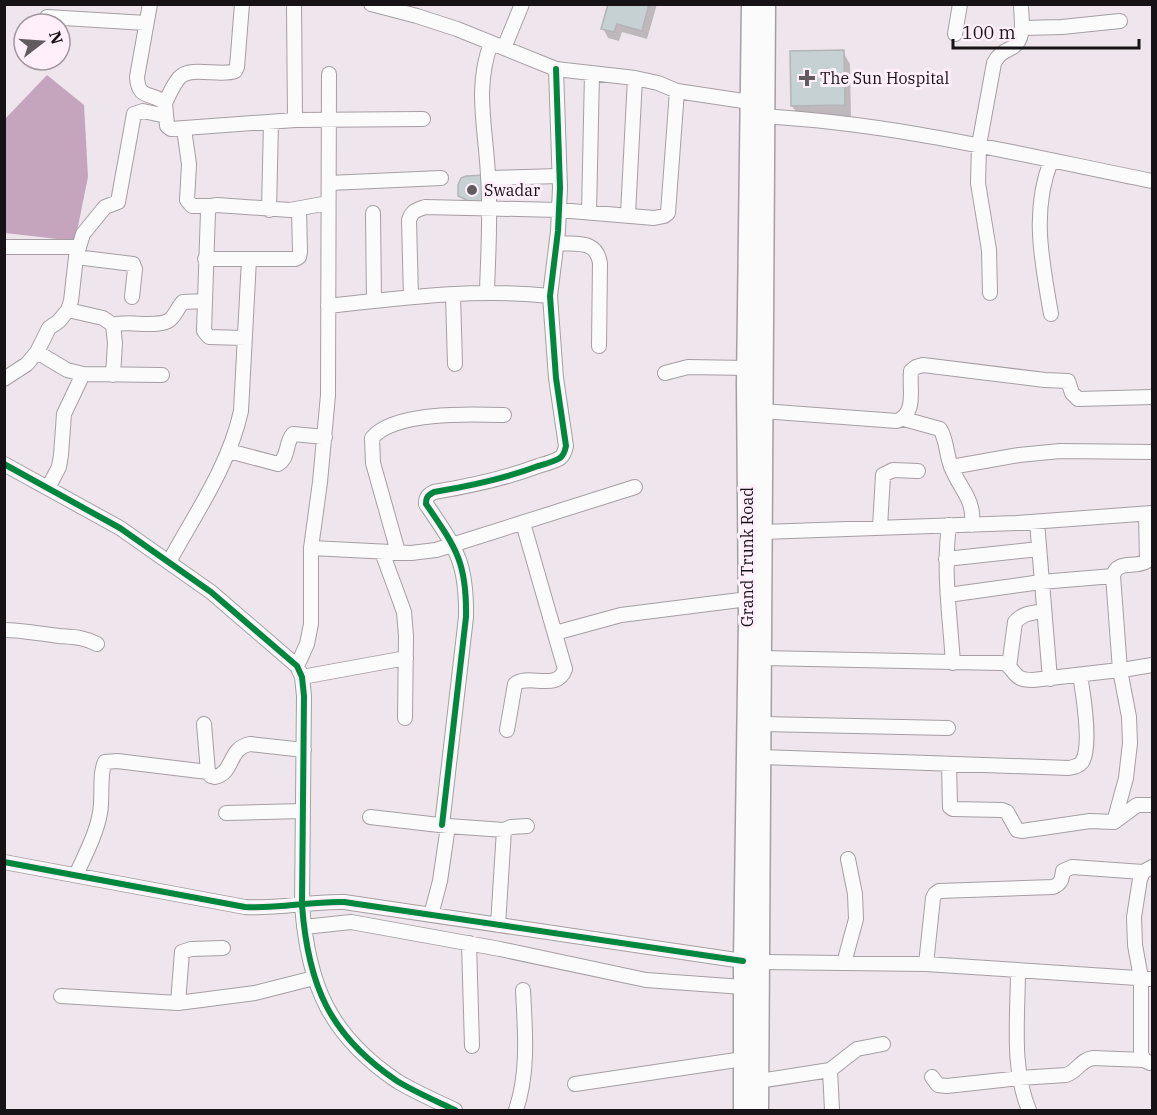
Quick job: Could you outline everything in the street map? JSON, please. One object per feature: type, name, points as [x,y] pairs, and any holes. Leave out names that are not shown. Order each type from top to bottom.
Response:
[{"type":"main road","name":"Grand Trunk Road","points":[[743,1110],[743,987],[751,962],[760,757],[762,532],[762,411],[751,4]]},
{"type":"main road","name":"Grand Trunk Road","points":[[759,1110],[751,962],[747,368],[755,111],[766,4]]},
{"type":"street","points":[[150,4],[137,84],[145,94],[161,99],[167,126],[184,129],[295,120],[423,119]]},
{"type":"street","points":[[165,109],[180,77],[184,74],[235,71],[242,4]]},
{"type":"street","points":[[294,4],[295,120]]},
{"type":"street","points":[[371,4],[417,16],[556,69],[635,78],[755,111],[979,145],[1152,181]]},
{"type":"street","points":[[487,292],[489,178],[481,84],[485,60],[498,46],[522,4]]},
{"type":"street","points":[[955,34],[960,4]]},
{"type":"street","points":[[990,293],[989,250],[978,183],[979,145],[994,63],[998,55],[1018,42],[1022,35],[1021,4]]},
{"type":"street","points":[[72,19],[146,23]]},
{"type":"street","points":[[1022,28],[1062,27],[1120,21]]},
{"type":"street","points":[[431,915],[440,881],[467,593],[463,569],[454,546],[426,504],[428,494],[515,475],[560,457],[565,452],[556,378],[550,296],[559,210],[556,69]]},
{"type":"street","points":[[328,74],[328,395],[311,548],[311,624],[299,672],[304,696],[302,905],[304,927],[314,978],[328,1012],[355,1047],[398,1081],[455,1110]]},
{"type":"street","points":[[589,212],[592,74]]},
{"type":"street","points":[[628,214],[635,78]]},
{"type":"street","points":[[411,297],[409,220],[411,213],[425,207],[559,210],[660,218],[668,213],[677,91]]},
{"type":"street","points":[[4,379],[27,364],[37,352],[49,328],[68,310],[77,252],[83,234],[105,207],[118,202],[134,114],[165,109]]},
{"type":"street","points":[[269,210],[271,122]]},
{"type":"street","points":[[184,129],[189,164],[187,200],[192,206],[217,205],[269,210],[300,209],[328,202]]},
{"type":"street","points":[[1051,161],[1043,181],[1039,201],[1042,259],[1051,314]]},
{"type":"street","points":[[489,178],[559,176]]},
{"type":"street","points":[[328,183],[441,178]]},
{"type":"street","points":[[211,206],[207,218],[204,332],[209,337],[245,338]]},
{"type":"street","points":[[205,259],[295,259],[299,256],[300,209]]},
{"type":"street","points":[[373,213],[374,301]]},
{"type":"street","points":[[557,243],[590,246],[599,255],[599,346]]},
{"type":"street","points":[[4,247],[77,252],[132,264],[135,269],[132,297]]},
{"type":"street","points":[[169,562],[229,451],[236,432],[240,411],[249,259]]},
{"type":"street","points":[[328,306],[487,292],[550,296]]},
{"type":"street","points":[[453,295],[455,364]]},
{"type":"street","points":[[113,325],[121,322],[161,323],[169,321],[183,302],[204,300]]},
{"type":"street","points":[[68,310],[103,318],[113,325],[115,344],[113,375]]},
{"type":"street","points":[[37,352],[67,370],[83,374],[162,375]]},
{"type":"street","points":[[904,419],[909,413],[911,400],[911,371],[923,365],[1068,381],[1072,393],[1078,399],[1152,397]]},
{"type":"street","points":[[664,373],[688,367],[747,368]]},
{"type":"street","points":[[48,488],[59,467],[64,414],[83,374]]},
{"type":"street","points":[[762,411],[855,419],[897,421],[904,419],[940,429],[944,436],[951,467],[971,504],[972,525]]},
{"type":"street","points":[[398,552],[373,463],[372,438],[378,430],[410,420],[458,414],[504,415]]},
{"type":"street","points":[[229,451],[278,464],[284,459],[290,436],[293,434],[325,437]]},
{"type":"street","points":[[951,467],[1019,455],[1060,451],[1152,452]]},
{"type":"street","points":[[4,464],[120,528],[169,562],[211,592],[299,672],[406,658]]},
{"type":"street","points":[[880,527],[883,475],[893,470],[918,471]]},
{"type":"street","points":[[311,548],[411,553],[454,546],[635,487]]},
{"type":"street","points":[[762,532],[1036,522],[1149,513],[1147,561],[1118,567],[1113,576],[1120,670],[1129,717],[1130,743],[1126,778],[1114,822]]},
{"type":"street","points":[[1036,522],[1050,679]]},
{"type":"street","points":[[507,730],[515,684],[524,680],[551,680],[563,675],[564,662],[523,524]]},
{"type":"street","points":[[949,525],[946,559],[953,663]]},
{"type":"street","points":[[946,559],[1039,549]]},
{"type":"street","points":[[382,552],[404,612],[405,718]]},
{"type":"street","points":[[948,595],[1041,582],[1113,576]]},
{"type":"street","points":[[555,633],[621,615],[748,598]]},
{"type":"street","points":[[1010,667],[1015,622],[1020,616],[1043,611]]},
{"type":"street","points":[[4,630],[78,637],[97,644]]},
{"type":"street","points":[[761,658],[1002,663],[1010,667],[1015,676],[1020,679],[1033,681],[1152,665]]},
{"type":"street","points":[[760,757],[1061,768],[1077,766],[1083,761],[1086,751],[1085,702],[1080,675]]},
{"type":"street","points":[[204,724],[208,772]]},
{"type":"street","points":[[760,724],[948,728]]},
{"type":"street","points":[[76,875],[93,837],[100,814],[103,795],[102,767],[105,762],[117,761],[208,772],[211,776],[220,776],[225,772],[237,749],[243,746],[250,744],[304,750]]},
{"type":"street","points":[[949,764],[949,803],[953,809],[1002,810],[1007,812],[1017,830],[1090,821],[1114,822],[1137,805],[1152,805]]},
{"type":"street","points":[[226,813],[303,811]]},
{"type":"street","points":[[370,817],[504,830],[527,826]]},
{"type":"street","points":[[498,925],[504,830]]},
{"type":"street","points":[[844,963],[856,919],[855,894],[848,859]]},
{"type":"street","points":[[4,861],[245,907],[271,909],[319,901],[344,902],[751,962],[926,964],[1147,979]]},
{"type":"street","points":[[926,964],[933,898],[939,891],[1053,887],[1059,885],[1063,871],[1072,867],[1148,870]]},
{"type":"street","points":[[932,1077],[938,1085],[946,1086],[1066,1075],[1072,1073],[1085,1059],[1093,1058],[1148,1062],[1141,1047],[1143,1001],[1147,979],[1136,945],[1134,917],[1140,879],[1148,870]]},
{"type":"street","points":[[304,927],[351,922],[469,943],[636,978],[743,987]]},
{"type":"street","points":[[469,943],[472,1046]]},
{"type":"street","points":[[178,1003],[182,952],[223,948]]},
{"type":"street","points":[[1018,970],[1020,1078],[1029,1110]]},
{"type":"street","points":[[61,996],[178,1003],[255,993],[314,978]]},
{"type":"street","points":[[516,1110],[524,1085],[526,1056],[523,990]]},
{"type":"street","points":[[759,1081],[830,1070],[857,1049],[883,1044]]},
{"type":"street","points":[[574,1084],[743,1059]]},
{"type":"street","points":[[830,1070],[832,1110]]},
{"type":"shaded area","points":[[47,75],[84,105],[88,177],[75,241],[5,233],[5,119]]},
{"type":"building","points":[[608,4],[649,4],[642,31],[617,24],[614,32],[601,29]]},
{"type":"building","points":[[844,50],[845,105],[791,106],[790,51]]},
{"type":"building","name":"Swadar","points":[[486,175],[487,201],[473,203],[458,196],[458,185],[461,178]]},
{"type":"cycle path","points":[[442,825],[466,617],[466,598],[458,556],[426,504],[427,498],[434,492],[474,485],[552,462],[561,457],[566,446],[556,378],[550,296],[558,231],[560,188],[556,69]]},
{"type":"cycle path","points":[[4,464],[120,528],[211,592],[297,666],[302,677],[304,696],[302,905],[305,934],[317,984],[326,1006],[339,1026],[354,1045],[374,1064],[404,1085],[455,1110]]},
{"type":"cycle path","points":[[4,862],[245,907],[344,902],[743,961]]},
{"type":"place","name":"The Sun Hospital","points":[[807,78]]},
{"type":"place","name":"Swadar","points":[[472,190]]}]
